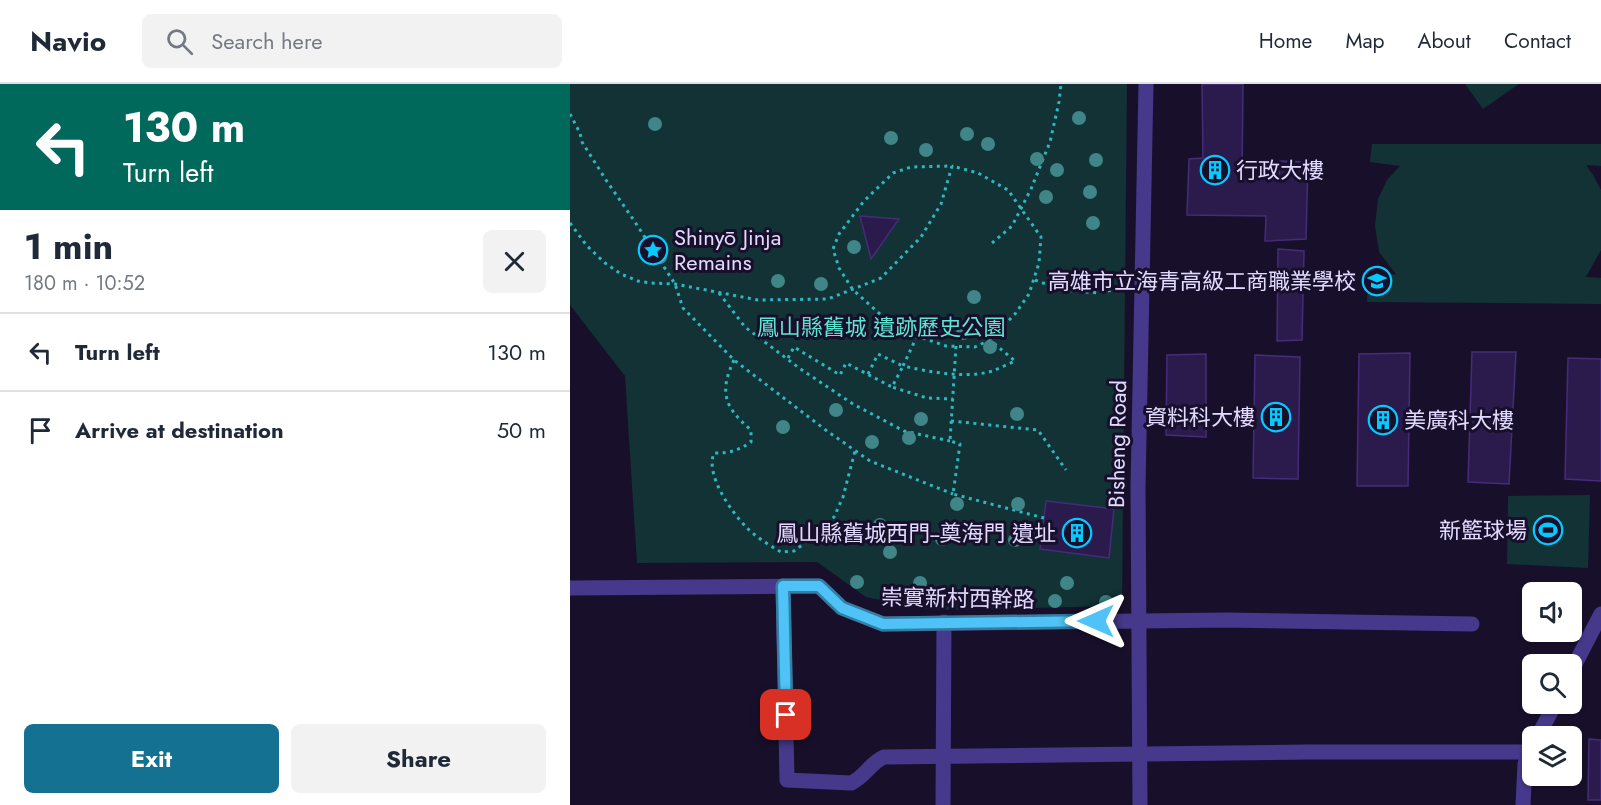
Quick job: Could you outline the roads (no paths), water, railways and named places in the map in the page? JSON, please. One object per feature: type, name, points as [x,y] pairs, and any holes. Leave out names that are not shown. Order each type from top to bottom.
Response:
[{"type":"street","name":"Bisheng Road","points":[[1140,805],[1138,487],[1146,84]]},
{"type":"street","points":[[783,586],[787,780],[852,783],[877,760],[884,758],[1522,749]]},
{"type":"street","name":"崇實新村西幹路","points":[[570,588],[819,586],[842,608],[883,624],[1365,621],[1472,624]]},
{"type":"street","points":[[1580,654],[1601,614]]},
{"type":"street","points":[[943,805],[944,622]]},
{"type":"street","points":[[1523,805],[1524,786]]},
{"type":"place","name":"行政大樓","points":[[1215,170]]},
{"type":"place","name":"Shinyō Jinja Remains","points":[[653,250]]},
{"type":"place","name":"高雄市立海青高級工商職業學校","points":[[1377,281]]},
{"type":"place","name":"資料科大樓","points":[[1276,417]]},
{"type":"place","name":"美廣科大樓","points":[[1383,420]]},
{"type":"place","name":"新籃球場","points":[[1548,530]]},
{"type":"place","name":"鳳山縣舊城西門--奠海門 遺址","points":[[1077,533]]},
{"type":"park label","name":"鳳山縣舊城 遺跡歷史公園","points":[[881,327]]}]
